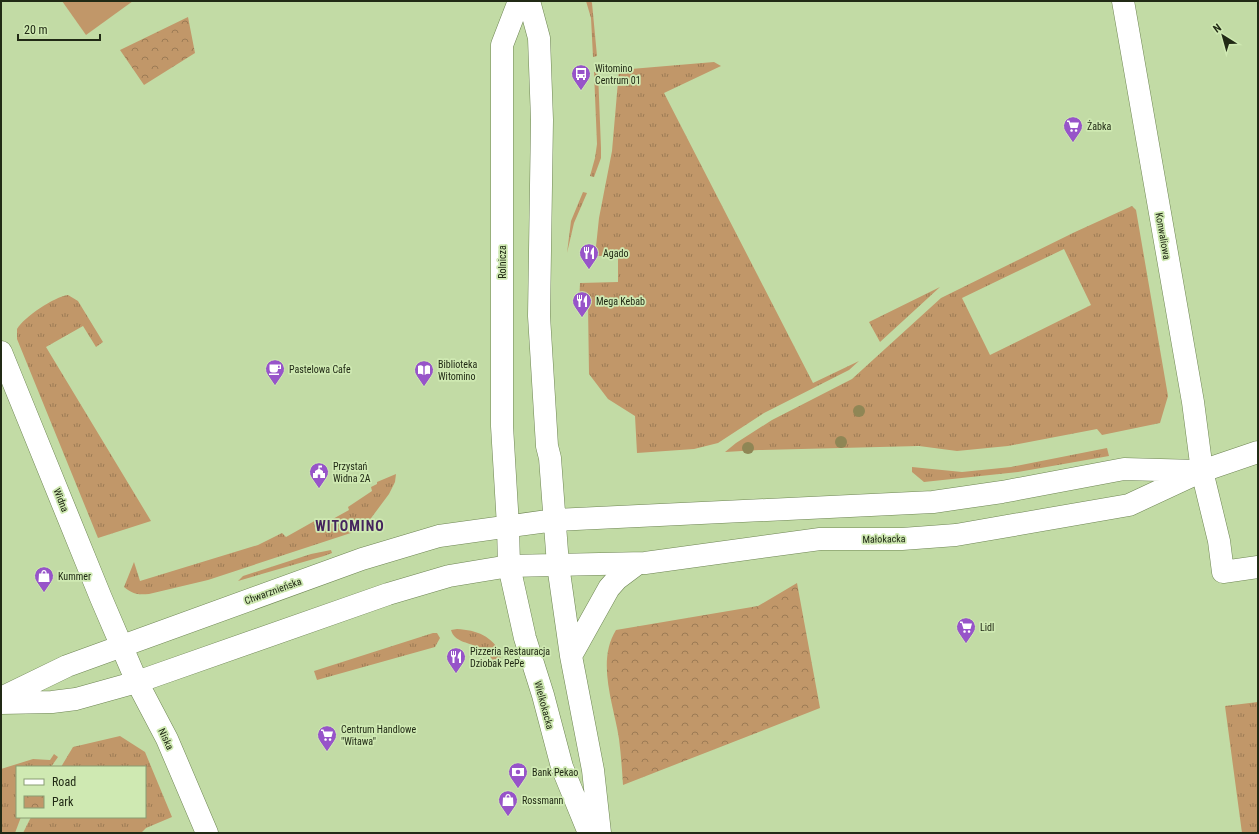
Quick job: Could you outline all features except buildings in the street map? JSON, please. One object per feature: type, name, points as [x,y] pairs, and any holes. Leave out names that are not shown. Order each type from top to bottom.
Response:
[{"type":"main road","name":"Rolnicza","points":[[508,526],[502,426],[502,45],[519,1]]},
{"type":"main road","points":[[529,1],[539,38],[542,120],[539,316],[547,446],[550,458],[558,565],[570,656],[593,770],[600,833]]},
{"type":"main road","name":"Konwaliowa","points":[[1123,1],[1193,402],[1202,471],[1219,541],[1223,572],[1258,567]]},
{"type":"main road","name":"Widna","points":[[1,352],[9,393],[122,646]]},
{"type":"main road","name":"Małokacka","points":[[558,565],[637,564],[820,539],[902,539],[956,534],[1129,505],[1202,471],[1258,452]]},
{"type":"main road","name":"Małokacka","points":[[555,520],[933,502],[1002,492],[1124,468],[1202,471]]},
{"type":"main road","name":"Chwarznieńska","points":[[1,698],[67,666],[362,559],[439,536],[555,520]]},
{"type":"main road","name":"Wielkokacka","points":[[508,526],[509,566],[525,638],[543,695],[562,767],[590,833]]},
{"type":"main road","points":[[570,656],[609,588],[617,579],[637,564]]},
{"type":"main road","points":[[1,703],[52,702],[76,699],[138,682],[388,594],[449,576],[509,566],[558,565]]},
{"type":"main road","name":"Niska","points":[[122,646],[138,682],[167,739],[207,833]]},
{"type":"green space","points":[[62,1],[133,1],[86,35]]},
{"type":"green space","points":[[586,1],[591,1],[592,3],[597,56],[593,57],[591,18]]},
{"type":"green space","points":[[188,17],[195,53],[144,85],[120,50]]},
{"type":"green space","points":[[714,62],[721,66],[664,93],[813,383],[859,361],[849,370],[764,413],[718,443],[694,449],[637,453],[635,416],[608,399],[589,374],[588,305],[579,304],[580,283],[618,282],[618,256],[595,256],[599,218],[612,151],[619,70]]},
{"type":"green space","points":[[594,72],[598,72],[601,158],[594,177],[590,176],[597,144]]},
{"type":"green space","points":[[583,192],[587,193],[574,223],[567,253],[571,221]]},
{"type":"green space","points":[[1132,206],[1136,210],[1168,396],[1160,423],[1102,435],[1097,429],[1008,446],[957,451],[919,446],[725,452],[736,443],[772,420],[852,379],[941,298],[1075,232]],"holes":[[[1064,249],[1091,305],[990,355],[962,298]]]},
{"type":"green space","points":[[940,287],[880,342],[869,322]]},
{"type":"green space","points":[[68,295],[78,301],[103,342],[96,347],[83,326],[46,347],[151,521],[98,538],[17,339],[17,329],[26,319],[55,299]]},
{"type":"green space","points":[[1107,448],[1109,456],[1018,472],[924,482],[912,472],[912,467],[962,472],[1011,467]]},
{"type":"green space","points":[[396,474],[395,482],[389,494],[363,529],[208,580],[149,594],[135,594],[124,587],[134,562],[140,581],[258,545],[282,533],[286,537],[318,519],[322,525],[349,510],[348,507],[372,491],[371,487],[377,484],[377,482]]},
{"type":"green space","points":[[331,550],[332,553],[324,556],[238,581],[243,576],[311,554]]},
{"type":"green space","points":[[797,583],[820,708],[623,785],[619,739],[608,684],[607,670],[607,656],[610,642],[616,630],[758,606]]},
{"type":"green space","points":[[457,629],[483,635],[494,643],[502,655],[496,664],[483,650],[455,637],[451,630]]},
{"type":"green space","points":[[437,633],[440,638],[435,647],[317,680],[314,671]]},
{"type":"green space","points":[[1258,702],[1258,833],[1242,833],[1225,706]]},
{"type":"green space","points":[[120,736],[145,752],[172,817],[146,828],[141,833],[23,833],[30,818],[146,818],[146,766],[62,766],[73,747]]},
{"type":"green space","points":[[54,754],[58,757],[52,766],[16,766],[16,818],[21,818],[15,833],[1,833],[1,769],[33,759],[50,760]]},
{"type":"place","name":"Witomino Centrum 01","points":[[581,91]]},
{"type":"place","name":"Żabka","points":[[1073,143]]},
{"type":"place","name":"Agado","points":[[589,270]]},
{"type":"place","name":"Mega Kebab","points":[[582,318]]},
{"type":"place","name":"Pastelowa Cafe","points":[[275,386]]},
{"type":"place","name":"Biblioteka Witomino","points":[[424,387]]},
{"type":"place","name":"Przystań Widna 2A","points":[[319,489]]},
{"type":"place","name":"Kummer","points":[[44,593]]},
{"type":"place","name":"Lidl","points":[[966,644]]},
{"type":"place","name":"Pizzeria Restauracja Dziobak PePe","points":[[456,674]]},
{"type":"place","name":"Centrum Handlowe \"Witawa\"","points":[[327,752]]},
{"type":"place","name":"Bank Pekao","points":[[518,789]]},
{"type":"place","name":"Rossmann","points":[[508,817]]},
{"type":"district","name":"WITOMINO","points":[[350,526]]}]
